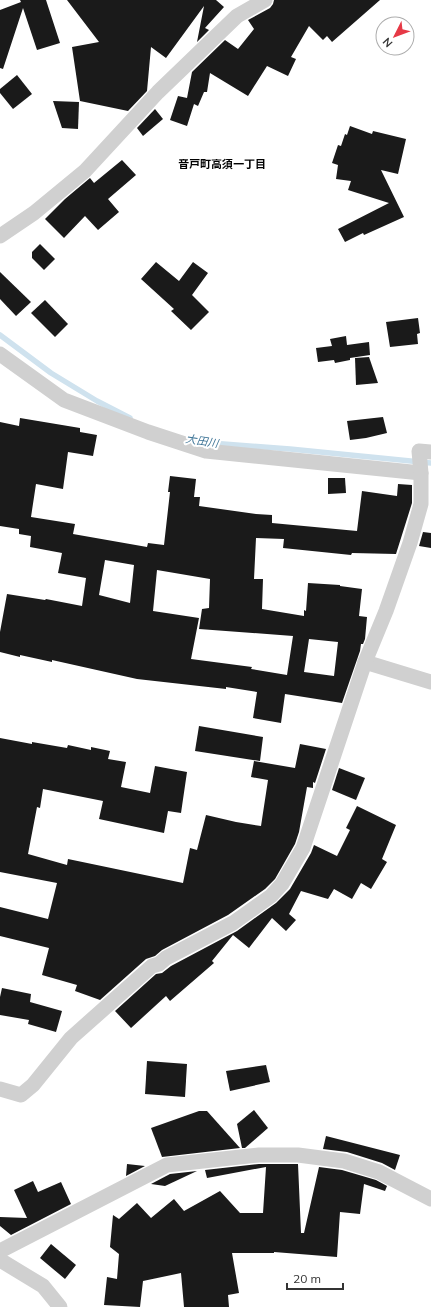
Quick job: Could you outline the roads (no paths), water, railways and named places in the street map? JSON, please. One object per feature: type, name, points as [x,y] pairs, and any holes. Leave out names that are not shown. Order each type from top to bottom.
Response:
[{"type":"street","points":[[0,236],[34,213],[84,171],[158,92],[237,16],[264,0]]},
{"type":"street","points":[[0,354],[64,400],[148,432],[206,451],[421,473]]},
{"type":"street","points":[[0,1089],[21,1095],[33,1085],[71,1038],[152,966],[159,964],[166,958],[232,923],[271,896],[282,884],[303,848],[346,716],[352,704],[365,662],[386,611],[410,543],[420,504],[421,473],[419,451],[431,452]]},
{"type":"street","points":[[365,662],[431,682]]},
{"type":"street","points":[[0,1251],[167,1165],[259,1156],[298,1155],[344,1161],[379,1172],[431,1199]]},
{"type":"street","points":[[0,1260],[43,1286],[60,1307]]},
{"type":"waterway","name":"大田川","points":[[0,335],[51,373],[97,401],[130,418]]},
{"type":"waterway","name":"大田川","points":[[198,442],[290,449],[431,463]]},
{"type":"district","name":"音戸町高須一丁目","points":[[222,164]]}]
